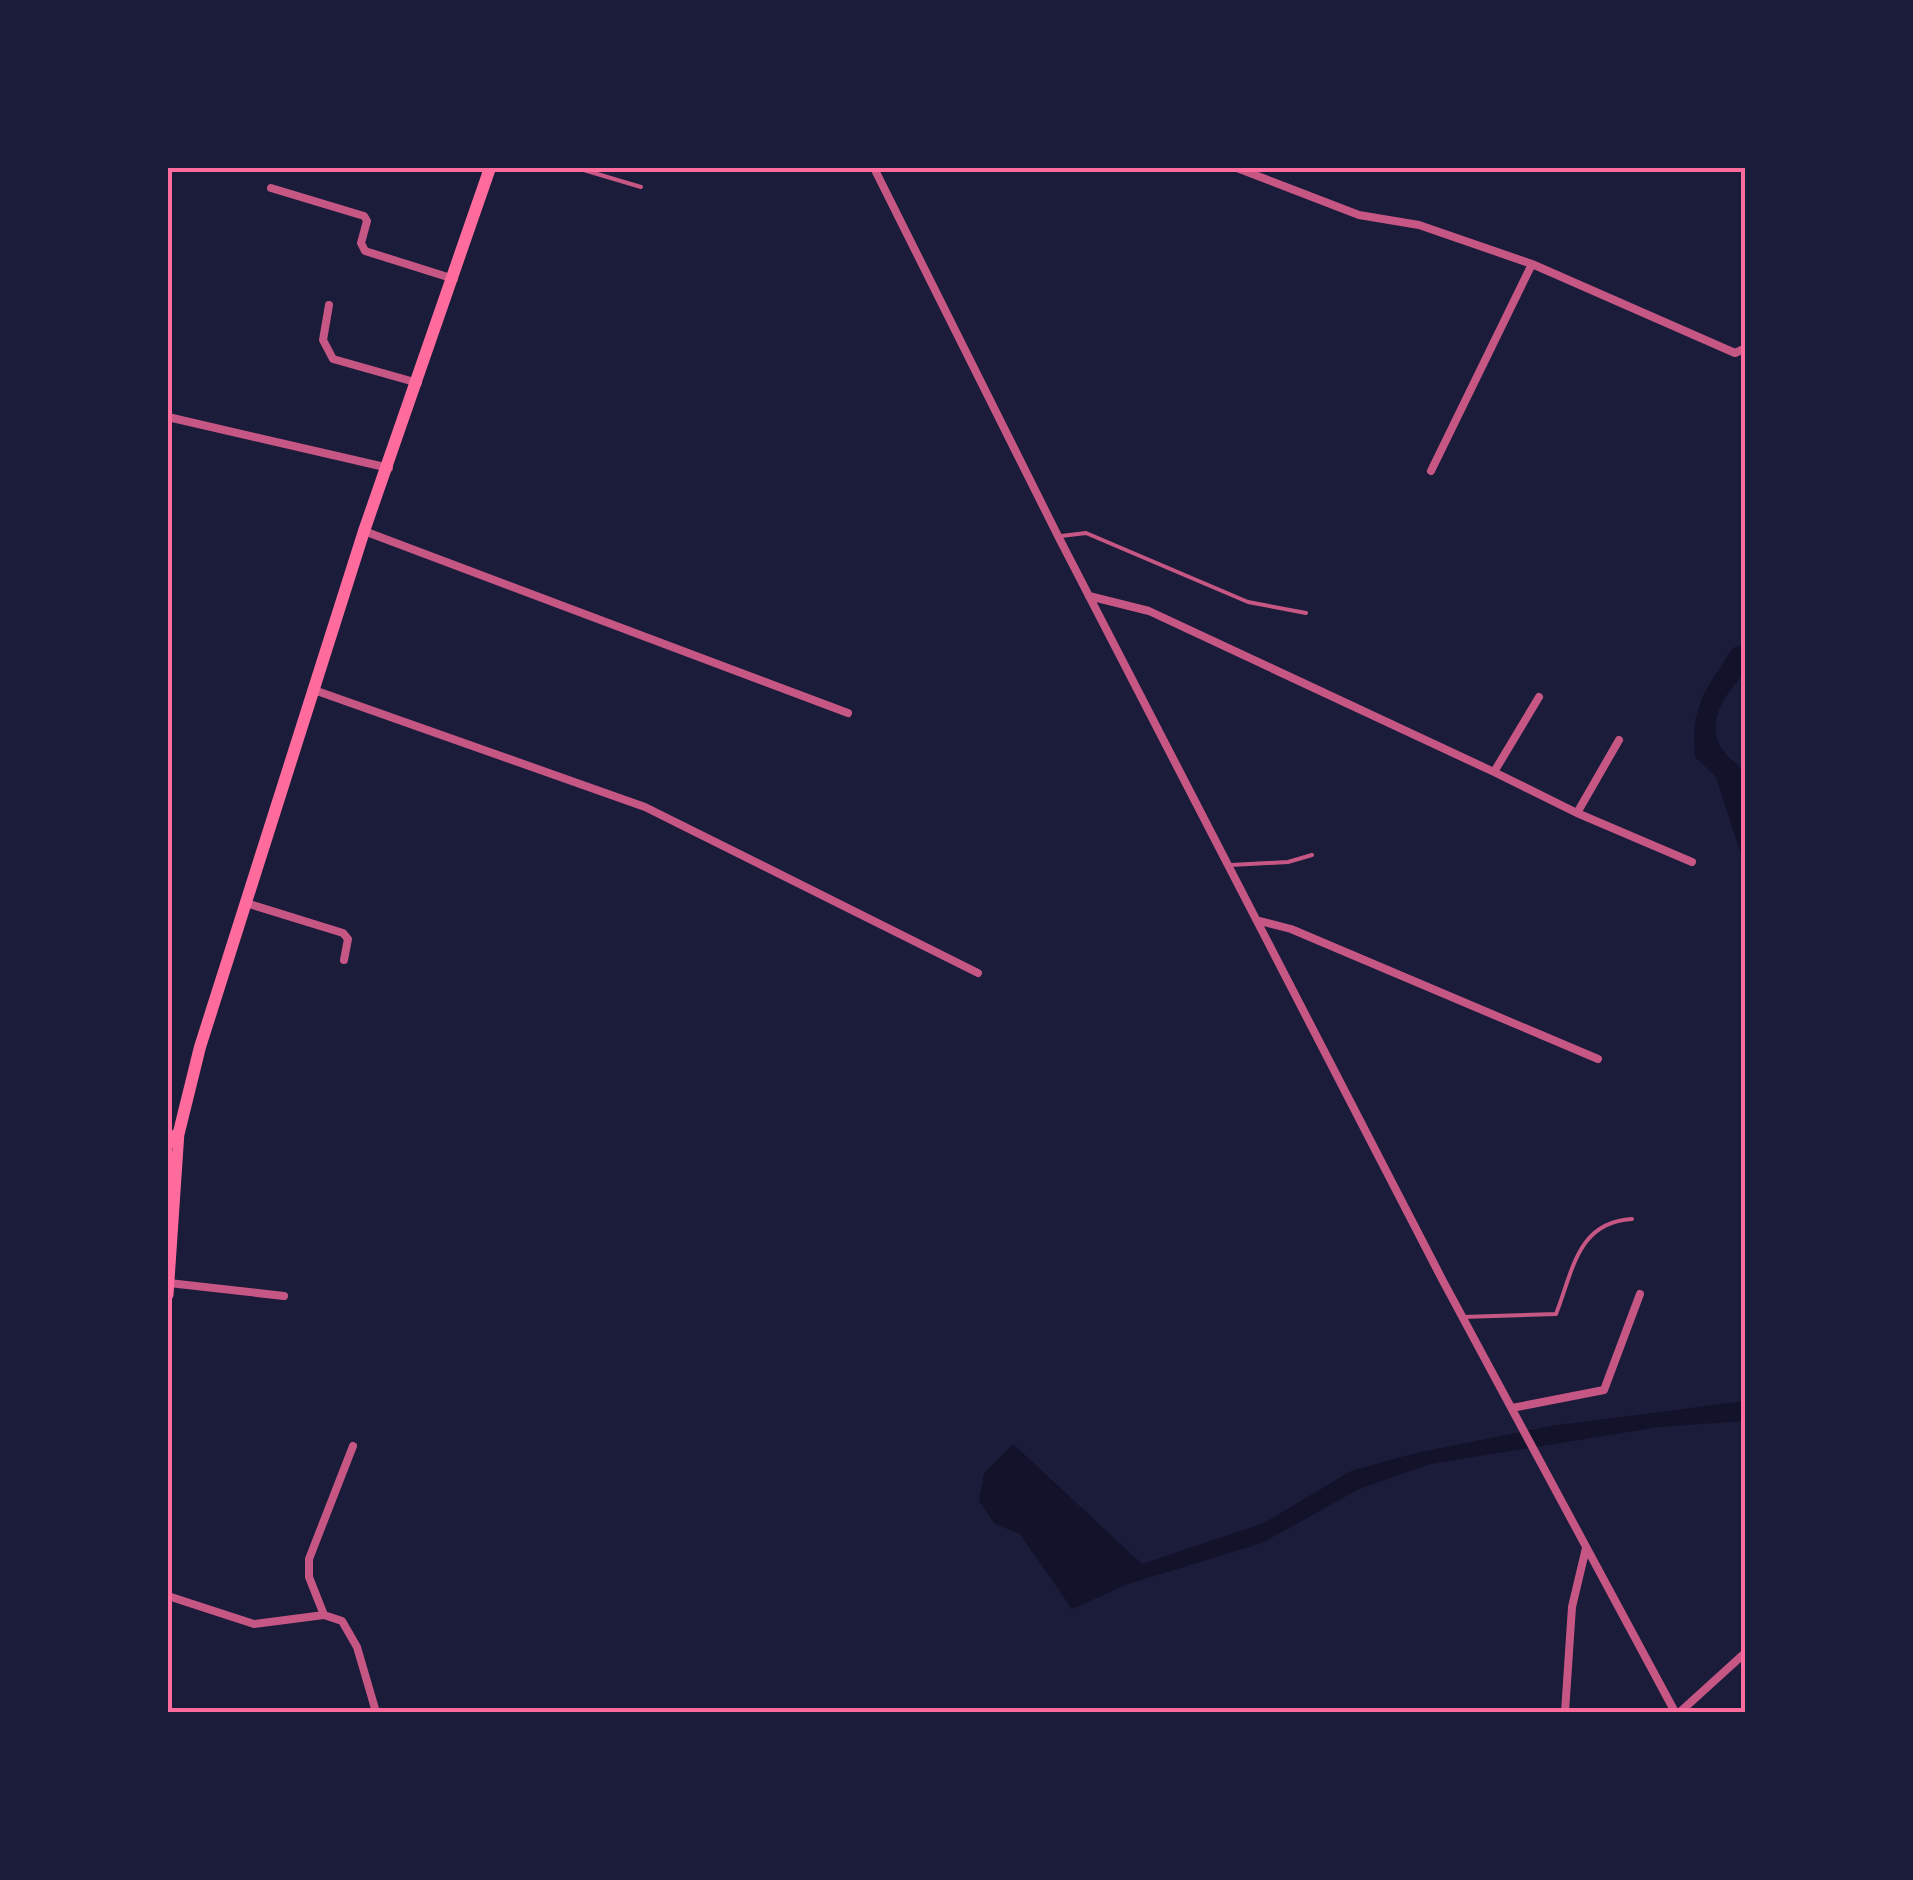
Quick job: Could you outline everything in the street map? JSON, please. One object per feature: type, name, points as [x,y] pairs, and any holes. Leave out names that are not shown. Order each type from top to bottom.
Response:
[{"type":"main road","points":[[168,1296],[180,1132],[200,1047],[364,531],[490,168]]},
{"type":"main road","points":[[168,1144],[180,1132]]},
{"type":"street","points":[[874,168],[1058,536],[1462,1317],[1677,1712],[1746,1652]]},
{"type":"street","points":[[1238,168],[1359,215],[1419,225],[1532,264],[1746,358]]},
{"type":"street","points":[[272,188],[364,216],[368,221],[361,243],[366,251],[454,279]]},
{"type":"street","points":[[1431,471],[1532,264]]},
{"type":"street","points":[[330,304],[323,340],[333,359],[418,383]]},
{"type":"street","points":[[1736,353],[1746,348]]},
{"type":"street","points":[[168,417],[389,468]]},
{"type":"street","points":[[364,531],[848,713]]},
{"type":"street","points":[[1089,596],[1149,611],[1577,813],[1692,862]]},
{"type":"street","points":[[314,690],[645,807],[978,973]]},
{"type":"street","points":[[1494,772],[1539,697]]},
{"type":"street","points":[[1577,813],[1619,740]]},
{"type":"street","points":[[246,904],[342,934],[348,939],[344,960]]},
{"type":"street","points":[[1260,922],[1291,929],[1598,1059]]},
{"type":"street","points":[[169,1283],[284,1296]]},
{"type":"street","points":[[1512,1408],[1604,1390],[1640,1294]]},
{"type":"street","points":[[324,1615],[309,1578],[309,1558],[352,1446]]},
{"type":"street","points":[[1565,1712],[1572,1606],[1586,1548]]},
{"type":"street","points":[[168,1596],[254,1624],[324,1615],[342,1621],[357,1647],[376,1712]]},
{"type":"lane","points":[[577,168],[641,187]]},
{"type":"lane","points":[[1058,536],[1086,533],[1248,602],[1306,612]]},
{"type":"lane","points":[[1230,865],[1288,862],[1312,854]]},
{"type":"lane","points":[[1462,1317],[1556,1314],[1586,1239],[1611,1220],[1632,1219]]},
{"type":"shaded area","points":[[1745,644],[1745,673],[1725,698],[1715,729],[1722,749],[1745,780],[1745,867],[1716,777],[1695,757],[1694,740],[1698,711],[1708,687],[1733,648]]},
{"type":"shaded area","points":[[1745,1401],[1745,1421],[1659,1427],[1430,1464],[1359,1489],[1262,1543],[1128,1584],[1072,1609],[1020,1534],[995,1524],[979,1501],[984,1473],[1013,1444],[1142,1564],[1264,1523],[1351,1471],[1416,1453],[1551,1426]]}]
